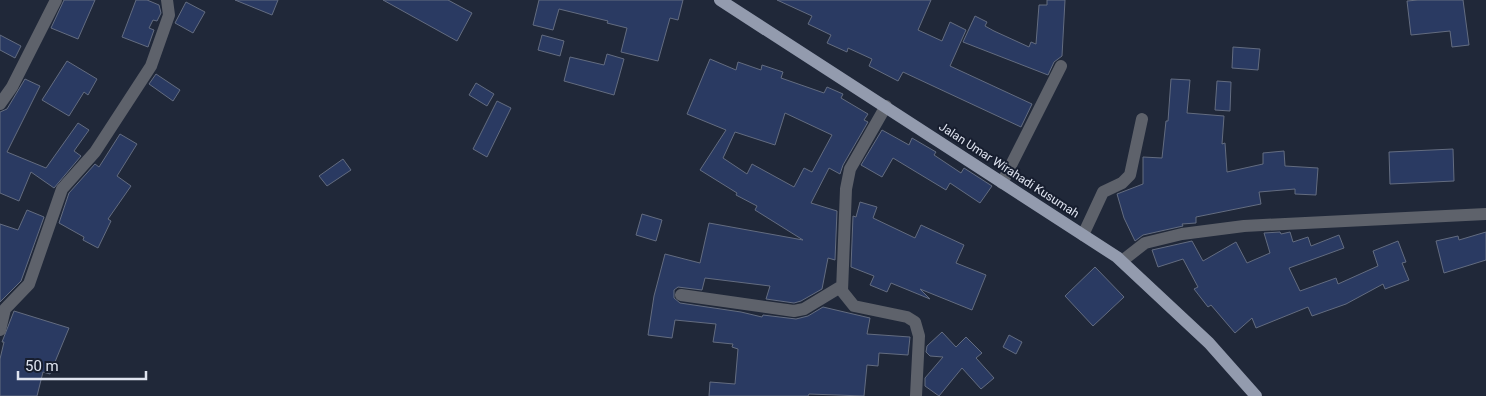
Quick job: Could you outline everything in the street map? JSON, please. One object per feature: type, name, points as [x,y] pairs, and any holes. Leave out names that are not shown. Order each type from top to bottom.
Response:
[{"type":"main road","name":"Jalan Umar Wirahadi Kusumah","points":[[720,0],[1122,261],[1209,343],[1256,396]]},
{"type":"street","points":[[0,104],[12,87],[56,0]]},
{"type":"street","points":[[0,330],[6,309],[29,284],[62,189],[95,152],[151,66],[169,15],[167,0]]},
{"type":"street","points":[[1002,183],[1061,66]]},
{"type":"street","points":[[886,106],[850,169],[844,207],[842,291],[854,306],[907,316],[915,322],[920,336],[916,396]]},
{"type":"street","points":[[1083,235],[1103,192],[1122,182],[1130,175],[1142,119]]},
{"type":"street","points":[[1122,261],[1145,243],[1182,234],[1235,227],[1486,214]]},
{"type":"street","points":[[681,295],[794,311],[804,308],[842,286]]},
{"type":"building","points":[[64,0],[95,0],[78,39],[51,28]]},
{"type":"building","points":[[136,0],[147,0],[159,5],[161,13],[157,21],[153,20],[149,28],[154,30],[148,47],[122,37]]},
{"type":"building","points":[[235,0],[278,0],[272,15]]},
{"type":"building","points":[[383,0],[448,0],[472,13],[457,41]]},
{"type":"building","points":[[539,0],[683,0],[678,20],[670,18],[658,61],[621,52],[627,28],[607,23],[608,21],[559,9],[553,30],[533,25]]},
{"type":"building","points":[[777,0],[931,0],[918,30],[942,41],[950,22],[966,30],[950,66],[1032,104],[1021,127],[903,72],[898,81],[869,66],[872,59],[848,48],[847,52],[827,43],[831,35],[808,24],[812,16]]},
{"type":"building","points":[[1047,0],[1065,0],[1062,56],[1054,62],[1048,75],[963,42],[975,16],[987,22],[985,26],[994,31],[1029,47],[1031,42],[1036,44],[1039,5],[1047,5]]},
{"type":"building","points":[[1463,0],[1469,45],[1452,47],[1450,31],[1411,35],[1407,1]]},
{"type":"building","points":[[186,2],[205,12],[193,33],[175,23]]},
{"type":"building","points":[[0,35],[21,46],[15,58],[0,50]]},
{"type":"building","points":[[542,35],[564,41],[560,56],[538,50]]},
{"type":"building","points":[[1233,47],[1260,49],[1258,70],[1232,68]]},
{"type":"building","points":[[607,54],[624,59],[614,95],[564,81],[570,57],[604,65]]},
{"type":"building","points":[[710,59],[736,70],[738,62],[761,70],[762,65],[783,72],[781,78],[824,93],[827,87],[843,94],[841,98],[868,114],[864,120],[868,122],[843,165],[840,174],[829,168],[811,203],[837,211],[835,260],[828,258],[822,289],[794,303],[766,299],[770,286],[705,278],[702,290],[678,287],[674,290],[674,298],[680,303],[762,317],[763,315],[796,319],[808,316],[823,307],[870,318],[867,334],[910,337],[908,355],[879,353],[878,366],[867,365],[864,396],[809,394],[808,396],[709,396],[710,382],[735,384],[738,349],[732,347],[733,344],[713,342],[716,324],[675,320],[672,338],[648,335],[654,296],[665,254],[700,263],[709,223],[803,240],[755,210],[757,206],[736,195],[737,193],[700,170],[726,130],[687,114]],"holes":[[[785,113],[832,135],[812,172],[804,168],[794,187],[752,164],[747,174],[723,158],[735,132],[775,145]]]},
{"type":"building","points":[[67,61],[97,79],[88,95],[84,92],[69,116],[42,100]]},
{"type":"building","points":[[156,74],[180,90],[173,101],[149,84]]},
{"type":"building","points":[[25,79],[40,86],[7,152],[46,168],[78,123],[89,130],[74,151],[81,156],[54,188],[31,172],[19,201],[0,193],[0,112],[7,109]]},
{"type":"building","points":[[1171,79],[1190,80],[1187,113],[1224,116],[1222,144],[1225,143],[1227,172],[1263,164],[1263,153],[1284,151],[1285,166],[1318,168],[1316,195],[1295,194],[1295,189],[1259,192],[1261,204],[1196,217],[1196,223],[1182,224],[1183,226],[1143,235],[1135,241],[1124,218],[1117,194],[1143,184],[1143,157],[1162,158],[1166,121],[1168,121]]},
{"type":"building","points":[[1217,81],[1231,82],[1230,111],[1215,110]]},
{"type":"building","points":[[476,83],[494,94],[487,106],[469,95]]},
{"type":"building","points":[[497,101],[511,108],[487,157],[473,149]]},
{"type":"building","points":[[882,130],[909,145],[912,138],[936,152],[934,155],[961,173],[964,168],[992,186],[980,203],[950,183],[946,190],[893,158],[882,177],[861,165]]},
{"type":"building","points":[[120,134],[137,144],[117,176],[131,186],[108,219],[111,221],[98,248],[83,240],[84,237],[59,223],[69,193],[95,164],[99,167]]},
{"type":"building","points":[[1453,149],[1454,181],[1390,184],[1389,152]]},
{"type":"building","points":[[343,159],[351,170],[327,186],[319,176]]},
{"type":"building","points":[[860,202],[877,207],[873,218],[915,238],[921,225],[964,245],[956,263],[986,275],[972,310],[920,289],[930,299],[891,283],[887,292],[870,285],[874,276],[851,267],[853,216],[856,217]]},
{"type":"building","points":[[27,210],[44,217],[21,281],[0,302],[0,224],[18,230]]},
{"type":"building","points":[[642,214],[662,220],[656,241],[636,235]]},
{"type":"building","points":[[1280,232],[1281,234],[1290,232],[1293,242],[1308,237],[1311,246],[1339,235],[1344,248],[1289,268],[1300,291],[1336,278],[1338,284],[1378,266],[1373,251],[1398,241],[1406,262],[1402,263],[1409,280],[1385,289],[1383,284],[1346,304],[1312,316],[1308,307],[1256,328],[1252,318],[1235,333],[1211,305],[1208,307],[1194,289],[1198,287],[1183,259],[1158,267],[1152,250],[1192,241],[1203,261],[1236,242],[1247,263],[1270,253],[1264,233]]},
{"type":"building","points":[[1486,232],[1486,260],[1444,273],[1436,241],[1458,236],[1459,240]]},
{"type":"building","points":[[1095,267],[1124,297],[1093,326],[1065,296]]},
{"type":"building","points":[[14,311],[69,328],[50,374],[43,372],[37,396],[0,396],[0,359],[4,342],[2,342]]},
{"type":"building","points":[[942,332],[956,347],[966,337],[982,353],[976,358],[994,378],[981,389],[962,368],[939,396],[925,386],[925,378],[943,357],[930,356],[926,352],[927,346]]},
{"type":"building","points":[[1009,335],[1022,342],[1016,354],[1003,347]]}]
